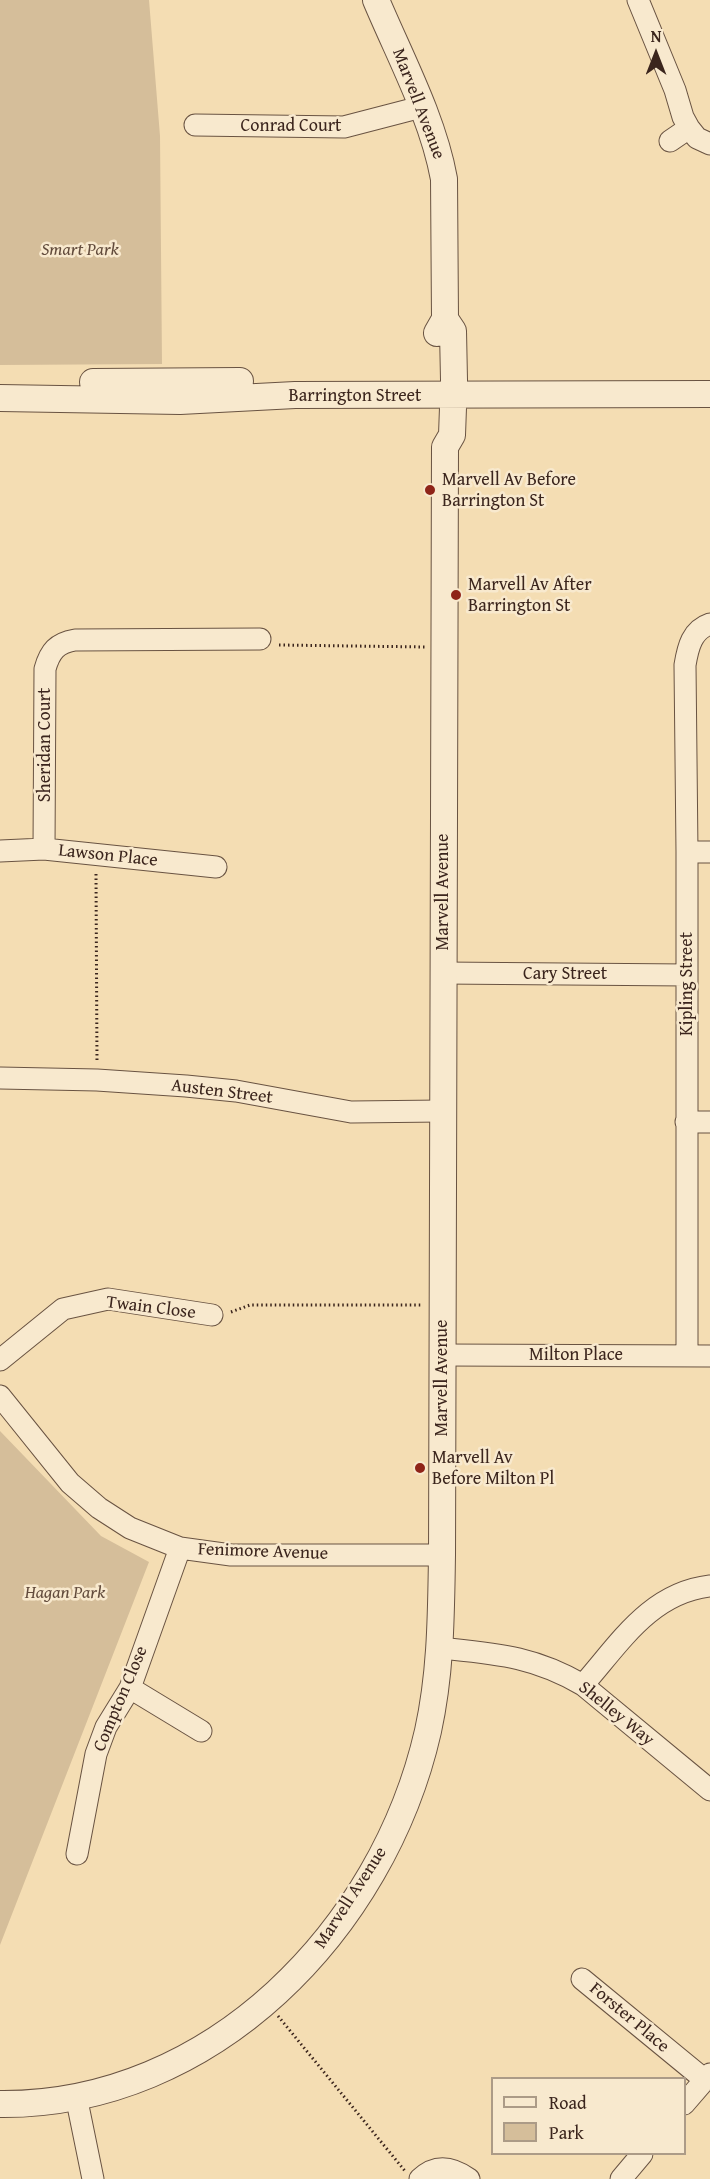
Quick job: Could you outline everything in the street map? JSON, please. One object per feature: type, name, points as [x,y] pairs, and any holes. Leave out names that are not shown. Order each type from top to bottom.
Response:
[{"type":"street","name":"Marvell Avenue","points":[[0,2104],[76,2096],[149,2075],[215,2042],[254,2013],[289,1982],[313,1955],[352,1903],[392,1835],[413,1782],[436,1690],[440,1648],[442,1555],[445,447],[436,436],[445,388],[437,331],[445,319],[444,179],[441,159],[422,106],[376,0]]},
{"type":"street","points":[[639,0],[689,128],[698,138],[710,144]]},
{"type":"street","name":"Conrad Court","points":[[195,125],[344,127],[422,106]]},
{"type":"street","points":[[670,141],[689,128]]},
{"type":"street","name":"Barrington Street","points":[[0,398],[180,400],[445,388],[710,380]]},
{"type":"street","name":"Barrington Street","points":[[0,383],[445,388],[710,394]]},
{"type":"street","name":"Kipling Street","points":[[687,1355],[685,665],[692,639],[700,628],[710,624]]},
{"type":"street","name":"Sheridan Court","points":[[44,849],[45,669],[50,640],[260,639]]},
{"type":"street","name":"Lawson Place","points":[[0,851],[44,849],[216,867]]},
{"type":"street","points":[[687,852],[710,852]]},
{"type":"street","name":"Cary Street","points":[[442,973],[687,975]]},
{"type":"street","name":"Austen Street","points":[[0,1078],[97,1080],[237,1091],[351,1112],[442,1111]]},
{"type":"street","points":[[686,1122],[710,1122]]},
{"type":"street","name":"Twain Close","points":[[0,1360],[63,1309],[108,1299],[212,1315]]},
{"type":"street","name":"Milton Place","points":[[442,1355],[710,1356]]},
{"type":"street","name":"Fenimore Avenue","points":[[0,1396],[70,1483],[99,1508],[130,1528],[180,1548],[231,1555],[442,1555]]},
{"type":"street","name":"Compton Close","points":[[77,1854],[96,1754],[106,1727],[130,1688],[180,1548]]},
{"type":"street","points":[[583,1685],[648,1611],[682,1593],[710,1586]]},
{"type":"street","name":"Shelley Way","points":[[440,1648],[501,1654],[555,1670],[583,1685],[710,1790]]},
{"type":"street","points":[[130,1688],[201,1731]]},
{"type":"street","name":"Forster Place","points":[[582,1978],[707,2077]]},
{"type":"street","points":[[686,2102],[707,2077]]},
{"type":"street","points":[[76,2096],[93,2179]]},
{"type":"street","points":[[621,2179],[641,2155]]},
{"type":"street","points":[[420,2179],[429,2171],[449,2168],[469,2179]]},
{"type":"path","points":[[260,639],[281,646],[444,647]]},
{"type":"path","points":[[97,855],[97,1080]]},
{"type":"path","points":[[212,1315],[235,1311],[250,1305],[426,1305]]},
{"type":"path","points":[[277,2015],[411,2179]]},
{"type":"green space","name":"Smart Park","points":[[0,0],[149,0],[160,136],[162,364],[0,365]]},
{"type":"green space","name":"Hagan Park","points":[[0,1431],[101,1536],[149,1562],[0,1945]]},
{"type":"place","name":"Marvell Av Before Barrington St","points":[[430,490]]},
{"type":"place","name":"Marvell Av After Barrington St","points":[[456,595]]},
{"type":"place","name":"Marvell Av Before Milton Pl","points":[[420,1468]]}]
